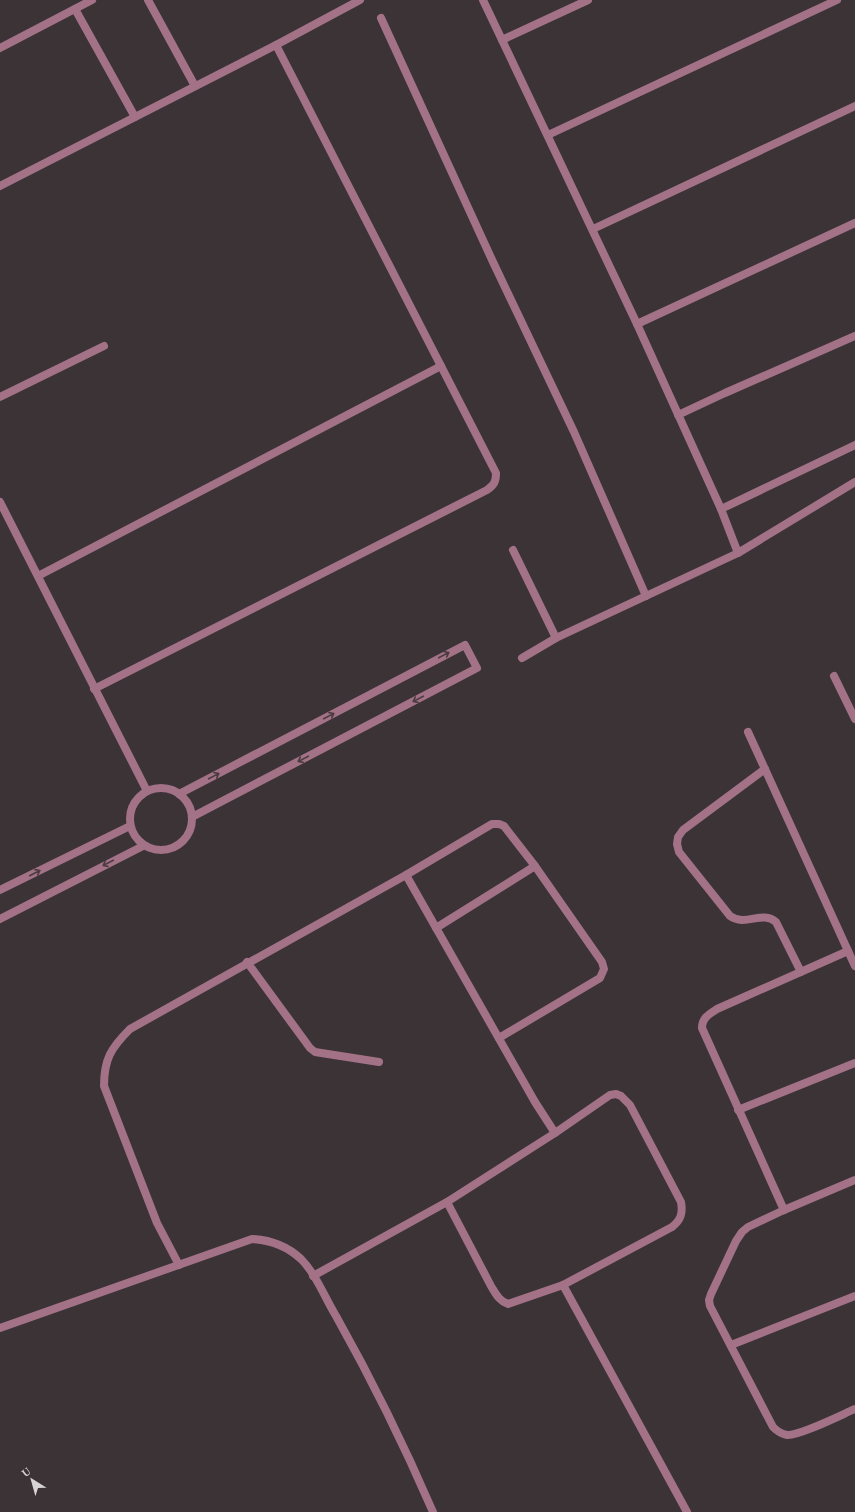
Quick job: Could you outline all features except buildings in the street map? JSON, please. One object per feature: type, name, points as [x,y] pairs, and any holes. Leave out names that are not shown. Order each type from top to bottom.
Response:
[{"type":"street","points":[[0,48],[92,0]]},
{"type":"street","points":[[148,0],[195,86]]},
{"type":"street","points":[[0,186],[276,45],[360,0]]},
{"type":"street","points":[[483,0],[637,324],[721,509],[738,553]]},
{"type":"street","points":[[502,40],[588,0]]},
{"type":"street","points":[[548,135],[837,0]]},
{"type":"street","points":[[75,9],[135,117]]},
{"type":"street","points":[[381,18],[492,262],[574,432],[646,596]]},
{"type":"street","points":[[94,689],[488,490],[494,485],[496,479],[496,473],[276,45]]},
{"type":"street","points":[[593,229],[855,106]]},
{"type":"street","points":[[637,324],[855,223]]},
{"type":"street","points":[[678,415],[855,336]]},
{"type":"street","points":[[0,397],[104,346]]},
{"type":"street","points":[[38,576],[441,366]]},
{"type":"street","points":[[721,509],[855,446]]},
{"type":"street","points":[[522,658],[556,638],[738,553],[855,482]]},
{"type":"street","points":[[0,502],[147,791]]},
{"type":"street","points":[[513,550],[556,638]]},
{"type":"street","points":[[179,794],[465,645],[477,668],[192,817]]},
{"type":"street","points":[[834,676],[855,719]]},
{"type":"street","points":[[748,732],[855,966]]},
{"type":"street","points":[[765,769],[690,824],[678,837],[677,844],[679,852],[730,916],[741,921],[766,917],[772,918],[776,922],[801,972]]},
{"type":"street","points":[[158,788],[169,789],[179,794],[187,801],[193,822],[190,832],[184,841],[175,848],[164,851],[153,850],[143,846],[135,838],[130,826],[129,817],[132,806],[138,797],[147,791],[158,788]]},
{"type":"street","points":[[179,1265],[157,1223],[104,1086],[104,1070],[109,1055],[116,1043],[130,1029],[247,962],[406,875],[492,824],[499,824],[508,829],[535,866],[595,951],[602,962],[604,969],[600,978],[500,1038]]},
{"type":"street","points":[[0,890],[130,826]]},
{"type":"street","points":[[0,919],[143,846]]},
{"type":"street","points":[[436,928],[535,866]]},
{"type":"street","points":[[406,875],[535,1102],[555,1133]]},
{"type":"street","points":[[784,1210],[702,1028],[707,1015],[718,1009],[848,951]]},
{"type":"street","points":[[247,962],[310,1048],[315,1052],[379,1062]]},
{"type":"street","points":[[738,1110],[855,1063]]},
{"type":"street","points":[[313,1276],[447,1202],[555,1133],[610,1095],[616,1094],[621,1096],[630,1105],[654,1148],[681,1202],[682,1210],[678,1223],[672,1227],[563,1285],[508,1304],[502,1302],[498,1298],[447,1202]]},
{"type":"street","points":[[855,1180],[748,1227],[742,1232],[736,1241],[709,1300],[710,1306],[777,1432],[783,1434],[794,1434],[855,1409]]},
{"type":"street","points":[[0,1328],[252,1239],[275,1242],[302,1260],[313,1276],[366,1370],[397,1431],[433,1512]]},
{"type":"street","points":[[563,1285],[687,1512]]},
{"type":"street","points":[[731,1345],[855,1296]]}]
